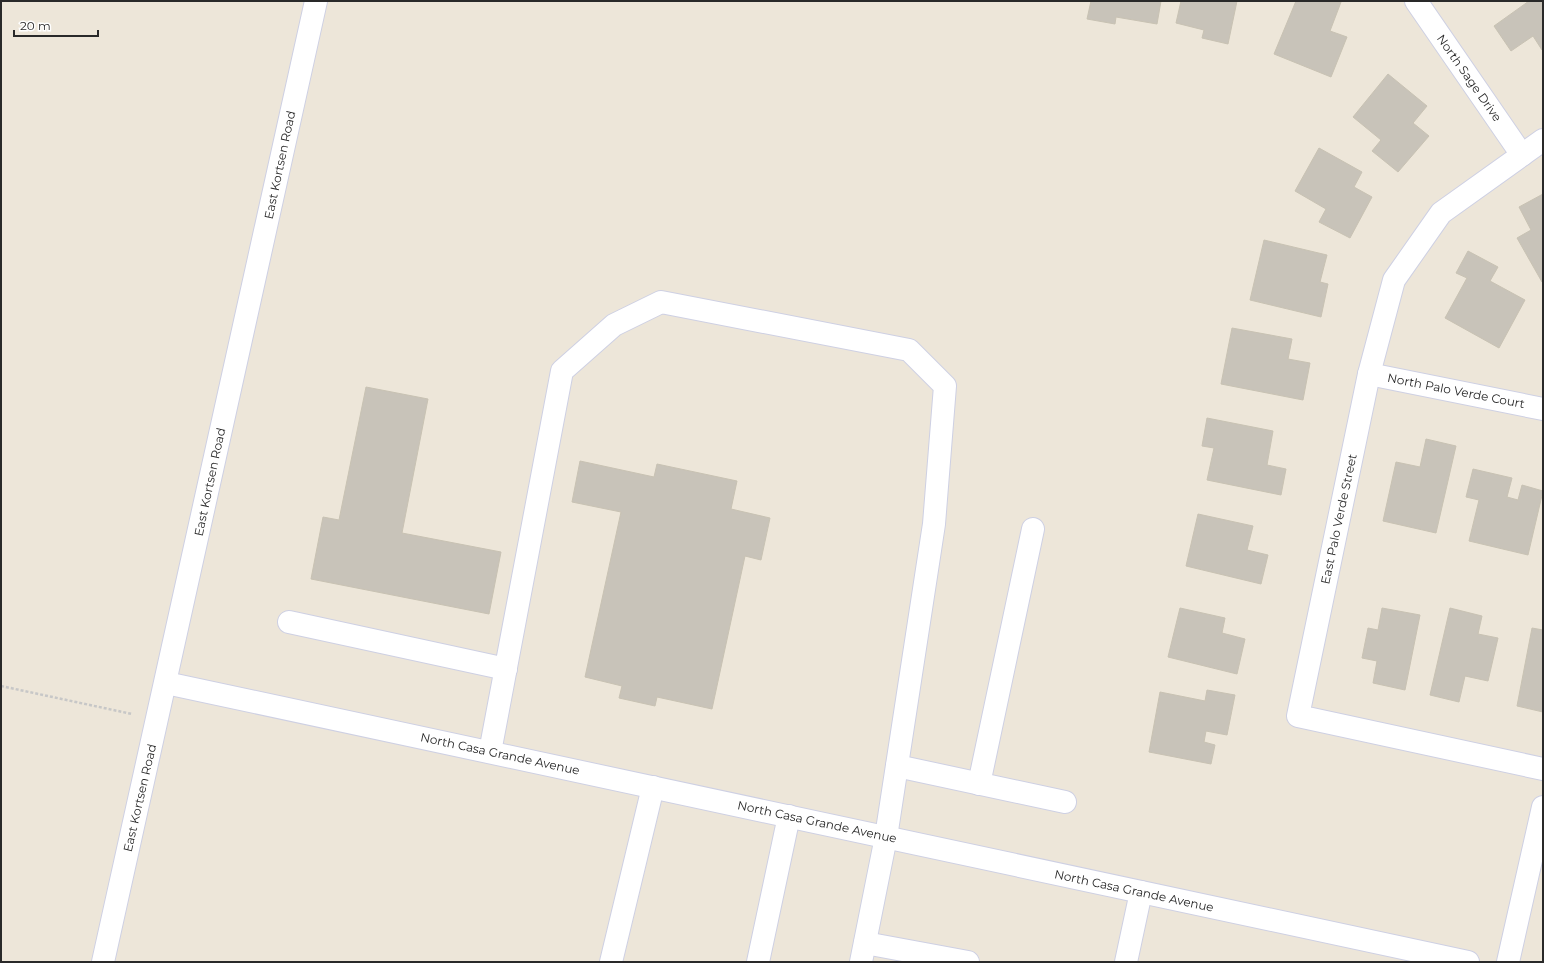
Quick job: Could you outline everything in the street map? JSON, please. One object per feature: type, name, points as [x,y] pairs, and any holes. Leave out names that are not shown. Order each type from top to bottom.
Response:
[{"type":"street","name":"East Kortsen Road","points":[[103,962],[158,720],[316,1]]},
{"type":"street","name":"North Sage Drive","points":[[1416,1],[1522,155]]},
{"type":"street","name":"East Palo Verde Street","points":[[1543,140],[1441,213],[1394,280],[1369,374],[1298,716],[1543,769]]},
{"type":"street","points":[[490,752],[562,371],[614,325],[661,302],[909,350],[945,386],[934,524],[886,838],[863,952],[968,962]]},
{"type":"street","name":"North Palo Verde Court","points":[[1369,374],[1543,409]]},
{"type":"street","points":[[979,784],[1033,529]]},
{"type":"street","points":[[289,622],[506,669]]},
{"type":"street","name":"North Casa Grande Avenue","points":[[166,683],[1468,962]]},
{"type":"street","points":[[897,766],[1065,802]]},
{"type":"street","points":[[611,962],[653,787]]},
{"type":"street","points":[[1508,962],[1543,807]]},
{"type":"street","points":[[758,962],[789,816]]},
{"type":"street","points":[[1126,962],[1141,892]]},
{"type":"path","points":[[1,686],[158,720]]},
{"type":"building","points":[[1091,1],[1161,1],[1157,24],[1116,17],[1115,24],[1087,19]]},
{"type":"building","points":[[1181,1],[1237,1],[1228,44],[1202,38],[1204,30],[1176,23]]},
{"type":"building","points":[[1296,1],[1341,2],[1330,31],[1347,37],[1331,77],[1274,54]]},
{"type":"building","points":[[1529,1],[1543,1],[1543,49],[1542,50],[1533,36],[1511,51],[1494,26]]},
{"type":"building","points":[[1388,74],[1427,106],[1413,123],[1429,136],[1398,172],[1372,151],[1381,140],[1353,117]]},
{"type":"building","points":[[1319,148],[1362,172],[1354,187],[1372,197],[1350,238],[1319,222],[1326,209],[1295,191]]},
{"type":"building","points":[[1543,194],[1542,282],[1517,238],[1531,230],[1519,207]]},
{"type":"building","points":[[1264,240],[1327,255],[1320,282],[1328,284],[1321,317],[1250,300]]},
{"type":"building","points":[[1468,251],[1498,267],[1490,281],[1525,300],[1499,348],[1445,318],[1467,278],[1456,273]]},
{"type":"building","points":[[1232,328],[1292,339],[1288,359],[1310,363],[1303,400],[1221,384]]},
{"type":"building","points":[[366,387],[428,399],[402,533],[501,552],[489,614],[311,579],[323,517],[339,520]]},
{"type":"building","points":[[1207,418],[1273,431],[1267,465],[1286,469],[1281,495],[1207,480],[1214,448],[1202,446]]},
{"type":"building","points":[[1426,439],[1456,446],[1436,533],[1383,521],[1396,462],[1420,467]]},
{"type":"building","points":[[580,461],[654,477],[657,464],[737,481],[731,509],[770,518],[761,560],[745,556],[712,709],[657,697],[655,706],[619,698],[622,686],[585,677],[621,512],[572,502]]},
{"type":"building","points":[[1473,469],[1512,478],[1507,497],[1518,500],[1522,485],[1543,491],[1528,555],[1469,541],[1479,500],[1466,497]]},
{"type":"building","points":[[1198,514],[1253,526],[1247,550],[1268,555],[1261,584],[1186,566]]},
{"type":"building","points":[[1180,608],[1225,618],[1222,633],[1245,639],[1237,674],[1168,657]]},
{"type":"building","points":[[1382,608],[1420,615],[1405,690],[1373,683],[1377,661],[1362,658],[1368,628],[1378,630]]},
{"type":"building","points":[[1450,608],[1482,616],[1478,634],[1498,638],[1488,681],[1465,676],[1459,702],[1430,695]]},
{"type":"building","points":[[1532,628],[1543,630],[1543,712],[1517,706]]},
{"type":"building","points":[[1207,690],[1235,695],[1227,735],[1206,731],[1204,742],[1215,745],[1211,764],[1149,752],[1160,692],[1205,701]]}]
